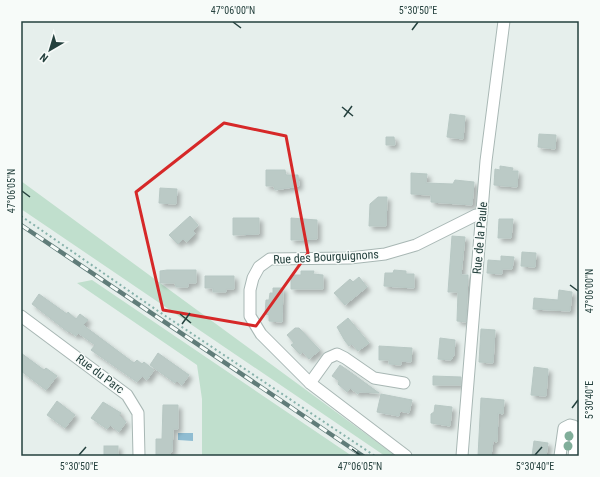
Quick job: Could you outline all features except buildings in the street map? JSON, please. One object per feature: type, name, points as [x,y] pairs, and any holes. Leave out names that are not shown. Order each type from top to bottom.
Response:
[{"type":"street","name":"Rue de la Paule","points":[[462,456],[481,216],[493,97],[504,21]]},
{"type":"street","name":"Rue des Bourguignons","points":[[406,456],[310,383],[261,334],[250,316],[250,290],[255,272],[270,259],[350,258],[385,254],[416,245],[476,216],[481,216]]},
{"type":"street","name":"Rue du Parc","points":[[21,316],[127,395],[138,413],[139,456]]},
{"type":"street","points":[[310,383],[328,358],[337,354],[374,378],[404,383]]},
{"type":"street","points":[[560,456],[563,431],[568,425],[574,426],[577,430],[574,456]]},
{"type":"path","points":[[21,216],[127,290],[375,456]]},
{"type":"highlighted area","points":[[224,123],[286,136],[308,253],[256,326],[163,310],[136,192]]},
{"type":"green space","points":[[21,181],[396,456],[385,456],[21,209]]},
{"type":"green space","points":[[92,280],[352,456],[202,456],[202,399],[197,365],[77,283]]},
{"type":"water","points":[[178,433],[193,433],[193,441],[178,440]]},
{"type":"railway","points":[[21,225],[363,456]]}]
